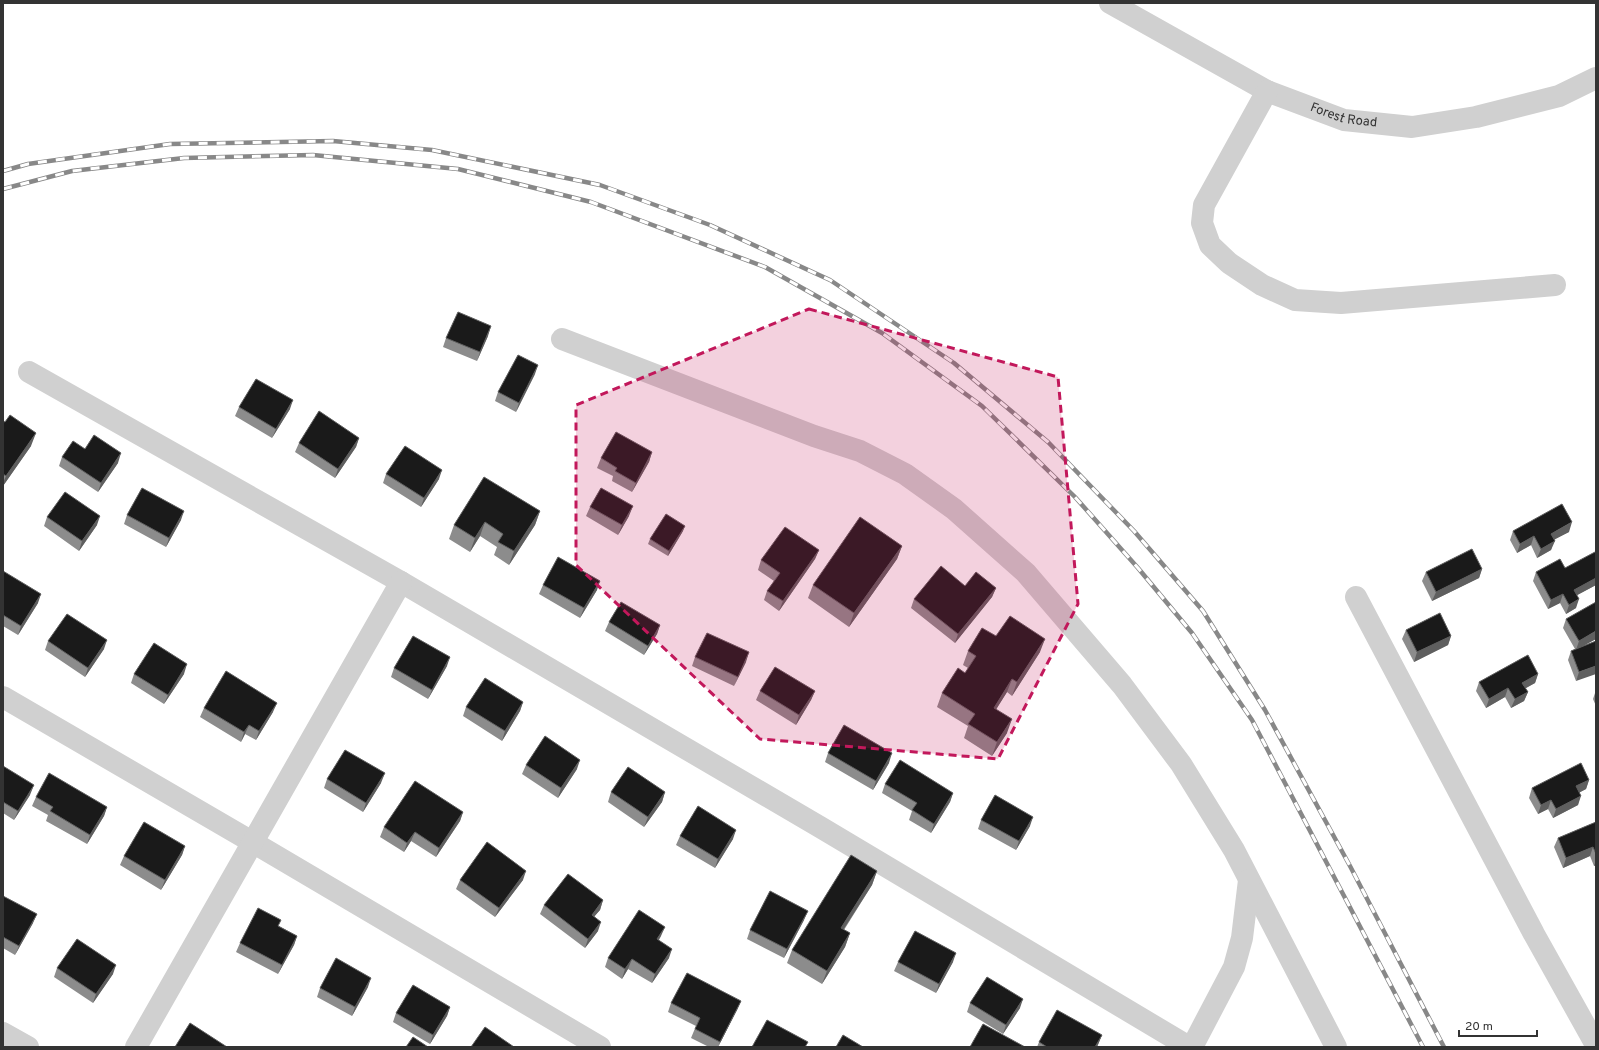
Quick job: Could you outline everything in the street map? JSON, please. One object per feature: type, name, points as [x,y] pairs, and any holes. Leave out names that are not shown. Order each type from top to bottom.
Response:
[{"type":"street","name":"Forest Road","points":[[1110,3],[1267,91],[1344,120],[1412,127],[1476,117],[1559,96],[1596,78]]},
{"type":"street","points":[[1267,91],[1204,205],[1202,223],[1210,245],[1229,262],[1262,285],[1295,300],[1341,303],[1555,285]]},
{"type":"street","points":[[562,339],[814,436],[860,451],[905,474],[954,509],[1026,573],[1122,685],[1181,764],[1234,850],[1336,1047]]},
{"type":"street","points":[[29,372],[401,582],[820,827],[1162,1040],[1191,1047],[1234,967],[1242,938],[1249,880]]},
{"type":"street","points":[[136,1047],[254,843],[401,582]]},
{"type":"street","points":[[1356,597],[1531,927],[1596,1045]]},
{"type":"street","points":[[3,697],[600,1047]]},
{"type":"street","points":[[3,1033],[28,1047]]},
{"type":"highlighted area","points":[[809,309],[1058,377],[1078,604],[998,759],[760,739],[576,565],[576,405]]},
{"type":"building","points":[[458,312],[491,326],[480,352],[446,338]]},
{"type":"building","points":[[518,355],[538,365],[519,403],[498,392]]},
{"type":"building","points":[[256,379],[293,400],[276,429],[239,407]]},
{"type":"building","points":[[319,411],[359,438],[338,469],[299,443]]},
{"type":"building","points":[[10,415],[36,433],[6,476],[3,474],[3,421],[5,422]]},
{"type":"building","points":[[616,432],[652,452],[636,483],[615,471],[617,468],[601,458]]},
{"type":"building","points":[[94,435],[121,453],[101,483],[62,457],[73,441],[85,449]]},
{"type":"building","points":[[405,446],[442,470],[424,498],[386,474]]},
{"type":"building","points":[[484,477],[540,511],[514,551],[498,542],[503,534],[485,522],[475,538],[454,525]]},
{"type":"building","points":[[142,488],[184,511],[169,538],[127,515]]},
{"type":"building","points":[[601,488],[633,506],[622,525],[590,507]]},
{"type":"building","points":[[65,492],[100,516],[82,541],[47,517]]},
{"type":"building","points":[[1562,504],[1572,522],[1551,534],[1555,541],[1541,549],[1534,536],[1520,544],[1513,531]]},
{"type":"building","points":[[666,514],[685,526],[669,551],[650,539]]},
{"type":"building","points":[[860,517],[902,546],[854,613],[813,585]]},
{"type":"building","points":[[785,527],[819,550],[783,601],[767,591],[780,573],[761,560]]},
{"type":"building","points":[[1472,549],[1482,569],[1436,592],[1426,572]]},
{"type":"building","points":[[1595,552],[1596,578],[1574,590],[1579,599],[1569,605],[1563,594],[1551,600],[1536,572],[1560,559],[1565,568]]},
{"type":"building","points":[[558,557],[600,581],[584,608],[543,585]]},
{"type":"building","points":[[941,566],[965,586],[976,572],[996,588],[958,634],[914,599]]},
{"type":"building","points":[[3,571],[41,594],[21,626],[3,615]]},
{"type":"building","points":[[621,602],[660,625],[648,646],[609,622]]},
{"type":"building","points":[[1596,602],[1596,631],[1579,641],[1566,619]]},
{"type":"building","points":[[1440,613],[1451,636],[1417,652],[1406,630]]},
{"type":"building","points":[[67,614],[107,640],[88,668],[48,641]]},
{"type":"building","points":[[1010,616],[1045,639],[1017,682],[1012,679],[994,708],[1012,719],[997,742],[968,724],[975,714],[942,693],[958,668],[965,673],[976,656],[968,651],[982,628],[996,636]]},
{"type":"building","points":[[707,633],[749,652],[738,677],[695,657]]},
{"type":"building","points":[[413,636],[450,657],[432,690],[394,668]]},
{"type":"building","points":[[1596,641],[1596,666],[1579,672],[1571,651]]},
{"type":"building","points":[[154,643],[187,664],[168,695],[134,674]]},
{"type":"building","points":[[1528,655],[1538,674],[1522,683],[1528,692],[1515,699],[1508,688],[1489,699],[1479,682]]},
{"type":"building","points":[[775,667],[815,691],[799,715],[760,691]]},
{"type":"building","points":[[226,671],[277,703],[259,731],[249,725],[244,732],[204,708]]},
{"type":"building","points":[[485,678],[523,702],[505,731],[466,707]]},
{"type":"building","points":[[844,725],[892,753],[876,781],[828,753]]},
{"type":"building","points":[[545,736],[580,760],[561,788],[526,765]]},
{"type":"building","points":[[345,750],[385,773],[366,803],[327,779]]},
{"type":"building","points":[[900,760],[953,793],[934,824],[912,810],[917,803],[885,784]]},
{"type":"building","points":[[1581,763],[1589,780],[1576,786],[1581,796],[1556,809],[1551,800],[1541,805],[1532,788]]},
{"type":"building","points":[[3,766],[34,785],[18,811],[3,802]]},
{"type":"building","points":[[628,767],[665,792],[648,817],[611,792]]},
{"type":"building","points":[[49,773],[107,807],[90,835],[50,811],[53,807],[36,797]]},
{"type":"building","points":[[415,781],[463,812],[439,848],[415,832],[407,843],[384,827]]},
{"type":"building","points":[[995,795],[1033,817],[1019,841],[981,820]]},
{"type":"building","points":[[698,806],[736,830],[718,859],[680,836]]},
{"type":"building","points":[[144,822],[185,846],[165,880],[124,856]]},
{"type":"building","points":[[1596,822],[1596,854],[1593,847],[1566,858],[1558,838]]},
{"type":"building","points":[[487,842],[526,871],[499,908],[460,880]]},
{"type":"building","points":[[851,855],[877,871],[841,928],[850,933],[827,971],[792,950]]},
{"type":"building","points":[[568,874],[603,900],[592,915],[601,922],[588,939],[544,905]]},
{"type":"building","points":[[770,891],[808,911],[787,949],[750,930]]},
{"type":"building","points":[[3,896],[37,914],[19,946],[3,937]]},
{"type":"building","points":[[258,908],[281,920],[278,926],[297,936],[282,965],[240,943]]},
{"type":"building","points":[[639,910],[665,927],[657,939],[672,949],[655,974],[632,959],[625,969],[608,958]]},
{"type":"building","points":[[915,931],[956,953],[939,984],[898,962]]},
{"type":"building","points":[[77,939],[116,965],[96,994],[57,968]]},
{"type":"building","points":[[336,958],[371,978],[355,1007],[320,988]]},
{"type":"building","points":[[687,973],[741,1001],[720,1042],[695,1029],[700,1018],[671,1003]]},
{"type":"building","points":[[987,977],[1023,999],[1006,1025],[970,1003]]},
{"type":"building","points":[[413,985],[450,1007],[433,1035],[396,1013]]},
{"type":"building","points":[[1057,1010],[1102,1035],[1095,1047],[1047,1047],[1039,1042]]},
{"type":"building","points":[[767,1020],[808,1042],[805,1047],[752,1047]]},
{"type":"building","points":[[190,1023],[227,1047],[175,1047]]},
{"type":"building","points":[[983,1024],[1025,1047],[970,1047]]},
{"type":"building","points":[[485,1027],[514,1047],[471,1047]]},
{"type":"building","points":[[843,1035],[863,1047],[836,1047]]},
{"type":"building","points":[[413,1037],[428,1047],[406,1047]]},
{"type":"railway","points":[[3,171],[28,164],[170,144],[333,141],[432,150],[600,185],[710,225],[830,280],[954,363],[1048,442],[1134,531],[1203,611],[1265,710],[1350,866],[1444,1047]]},
{"type":"railway","points":[[3,189],[72,171],[184,158],[313,155],[458,169],[591,202],[765,267],[882,333],[982,406],[1075,497],[1138,568],[1192,633],[1252,720],[1423,1047]]}]
